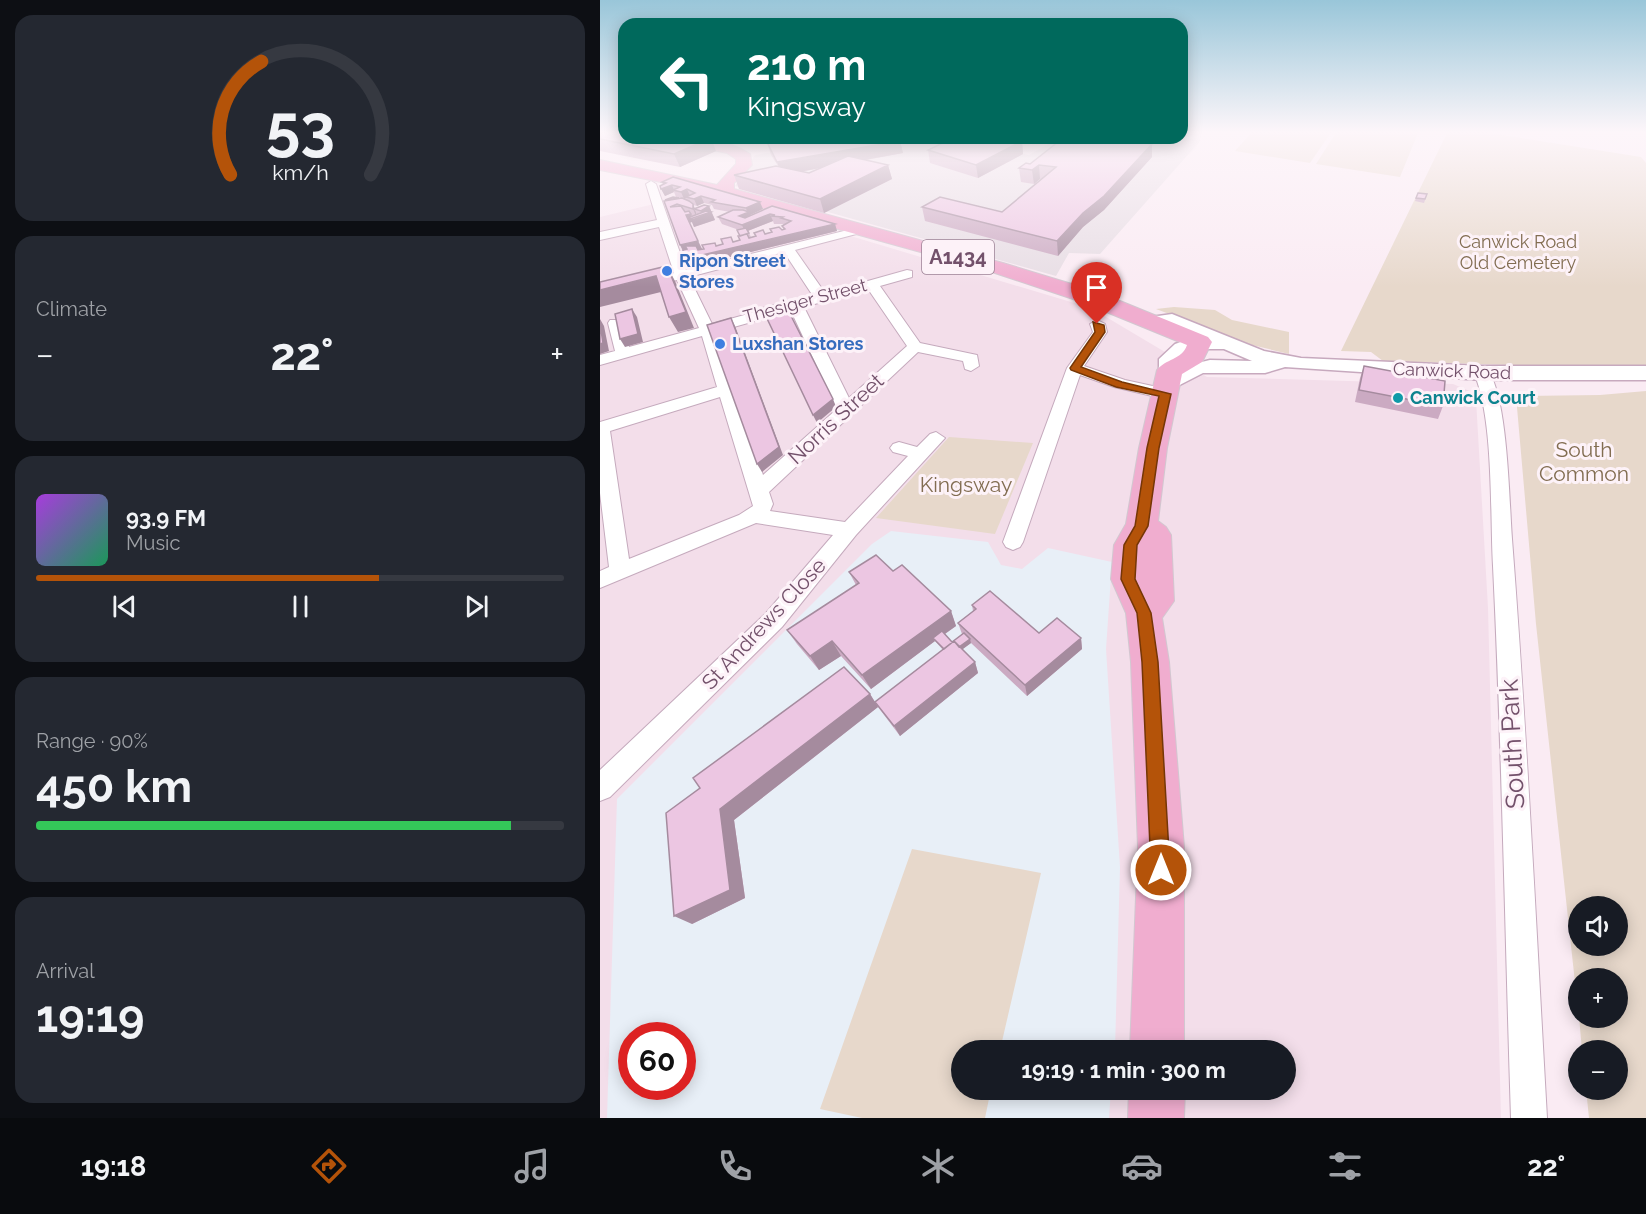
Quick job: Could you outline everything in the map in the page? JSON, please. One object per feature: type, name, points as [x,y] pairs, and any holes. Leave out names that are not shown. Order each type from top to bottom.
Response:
[{"type":"main road","name":"Canwick Road","points":[[692,183],[1056,285],[1151,322],[1172,320],[1259,356],[1289,362],[1482,374],[1646,374]]},
{"type":"main road","points":[[725,192],[726,183]]},
{"type":"main road","points":[[1151,322],[1146,336],[1168,382]]},
{"type":"main road","name":"A1434","points":[[1151,322],[1171,328],[1197,344]]},
{"type":"main road","name":"Canwick Road","points":[[1197,344],[1228,343]]},
{"type":"main road","points":[[1157,1040],[1161,847],[1150,662],[1144,613],[1128,579],[1130,545],[1142,526],[1153,448],[1168,382],[1187,363],[1197,344]]},
{"type":"main road","name":"Canwick Road","points":[[1197,344],[1245,357],[1259,356]]},
{"type":"main road","points":[[1168,382],[1190,370],[1207,367],[1263,368],[1289,362]]},
{"type":"main road","points":[[1156,1100],[1156,1118]]},
{"type":"street","points":[[600,580],[754,516],[763,504],[757,492],[707,329],[681,275],[651,183]]},
{"type":"street","points":[[600,236],[664,222]]},
{"type":"street","points":[[651,283],[860,229]]},
{"type":"street","points":[[789,249],[821,297]]},
{"type":"street","name":"Thesiger Street","points":[[600,360],[907,274]]},
{"type":"street","points":[[871,283],[915,347],[971,362],[986,351]]},
{"type":"street","points":[[795,304],[846,410]]},
{"type":"street","points":[[615,323],[623,353]]},
{"type":"street","points":[[1011,546],[1075,368],[1100,332],[1097,324]]},
{"type":"street","name":"Norris Street","points":[[757,492],[915,347]]},
{"type":"street","points":[[1075,368],[1120,384],[1168,382]]},
{"type":"street","name":"South Park","points":[[1482,374],[1489,388],[1503,558],[1529,1118]]},
{"type":"street","points":[[620,572],[601,427],[726,390]]},
{"type":"street","name":"St Andrews Close","points":[[600,788],[774,620],[849,530],[936,438]]},
{"type":"street","points":[[899,448],[922,454]]},
{"type":"street","points":[[754,516],[849,530]]},
{"type":"shaded area","points":[[737,183],[1163,183],[1100,254],[1069,253],[1056,276],[735,186]]},
{"type":"shaded area","points":[[677,184],[1091,308],[1207,377],[1453,384],[1472,392],[1476,399],[1488,608],[1501,1118],[600,1118],[600,217],[654,204],[650,193]]},
{"type":"shaded area","points":[[891,531],[988,542],[1001,565],[1022,569],[1048,548],[1112,562],[1106,649],[1120,867],[1115,1040],[951,1040],[951,1100],[1110,1100],[1109,1118],[607,1118],[617,799],[872,544]]},
{"type":"green space","name":"Canwick Road Old Cemetery","points":[[1423,183],[1646,183],[1646,365],[1540,366],[1383,361],[1371,352],[1341,351]]},
{"type":"green space","points":[[1174,307],[1215,310],[1232,320],[1289,332],[1289,354],[1252,345],[1156,309]]},
{"type":"green space","name":"South Common","points":[[1646,391],[1646,1118],[1589,1118],[1587,1100],[1628,1100],[1628,1040],[1581,1040],[1580,1028],[1628,1028],[1628,968],[1573,968],[1572,956],[1628,956],[1628,896],[1568,896],[1568,918],[1536,624],[1516,396],[1600,395]]},
{"type":"green space","name":"Kingsway","points":[[949,437],[1033,443],[995,534],[876,518]]},
{"type":"green space","points":[[912,849],[1041,873],[1002,1040],[951,1040],[951,1100],[989,1100],[985,1118],[862,1118],[820,1109]]},
{"type":"building","points":[[666,183],[694,183],[760,202],[746,208],[711,202],[715,200],[701,196],[694,199],[686,197],[695,193],[687,189],[681,192],[673,190],[680,187],[672,185],[661,189],[660,186]]},
{"type":"building","points":[[763,183],[852,183],[820,199]]},
{"type":"building","points":[[1037,183],[1116,183],[1057,241],[922,207],[940,197],[1002,212]]},
{"type":"building","points":[[1418,193],[1427,194],[1425,199],[1416,198]]},
{"type":"building","points":[[682,198],[693,204],[693,209],[677,204],[670,207],[681,206],[685,212],[689,211],[691,214],[686,215],[698,241],[680,245],[664,201]]},
{"type":"building","points":[[704,205],[709,206],[701,211],[694,209]]},
{"type":"building","points":[[772,206],[835,224],[685,259],[683,250],[687,249],[685,246],[696,246],[698,250],[704,249],[702,245],[723,244],[721,239],[731,237],[733,242],[740,240],[738,236],[747,234],[749,238],[756,236],[754,233],[763,230],[765,234],[772,232],[770,229],[779,227],[782,230],[785,229],[782,226],[791,221],[770,214],[742,225],[718,217],[733,210],[743,210],[749,212],[739,216],[745,218]]},
{"type":"building","points":[[706,211],[711,212],[690,219],[690,217]]},
{"type":"building","points":[[746,228],[749,233],[740,236],[737,230]]},
{"type":"building","points":[[667,266],[686,312],[669,317],[656,276],[600,290],[600,282]]},
{"type":"building","points":[[784,302],[833,399],[813,415],[762,308]]},
{"type":"building","points":[[632,309],[638,334],[620,339],[615,314]]},
{"type":"building","points":[[731,318],[779,447],[757,464],[707,325]]},
{"type":"building","points":[[600,324],[603,343],[600,344]]},
{"type":"building","points":[[1364,366],[1445,381],[1443,406],[1359,390]]},
{"type":"building","points":[[876,555],[893,571],[902,565],[951,611],[862,675],[832,641],[810,656],[787,630],[859,583],[849,572]]},
{"type":"building","points":[[990,591],[1039,633],[1057,618],[1081,638],[1025,685],[958,623],[976,609],[972,605]]},
{"type":"building","points":[[942,631],[952,642],[964,633],[970,639],[959,647],[954,641],[944,649],[933,638]]},
{"type":"building","points":[[954,641],[975,662],[894,726],[875,702]]},
{"type":"building","points":[[844,667],[870,694],[720,809],[730,890],[674,916],[666,813],[700,788],[693,778]]},
{"type":"place","name":"Ripon Street Stores","points":[[667,271]]},
{"type":"place","name":"Luxshan Stores","points":[[720,344]]},
{"type":"place","name":"Canwick Court","points":[[1398,398]]},
{"type":"route","points":[[1097,324],[1100,332],[1075,368],[1120,384],[1165,394],[1153,448],[1142,526],[1130,545],[1128,569],[1128,579],[1144,613],[1150,662],[1161,870]]}]
